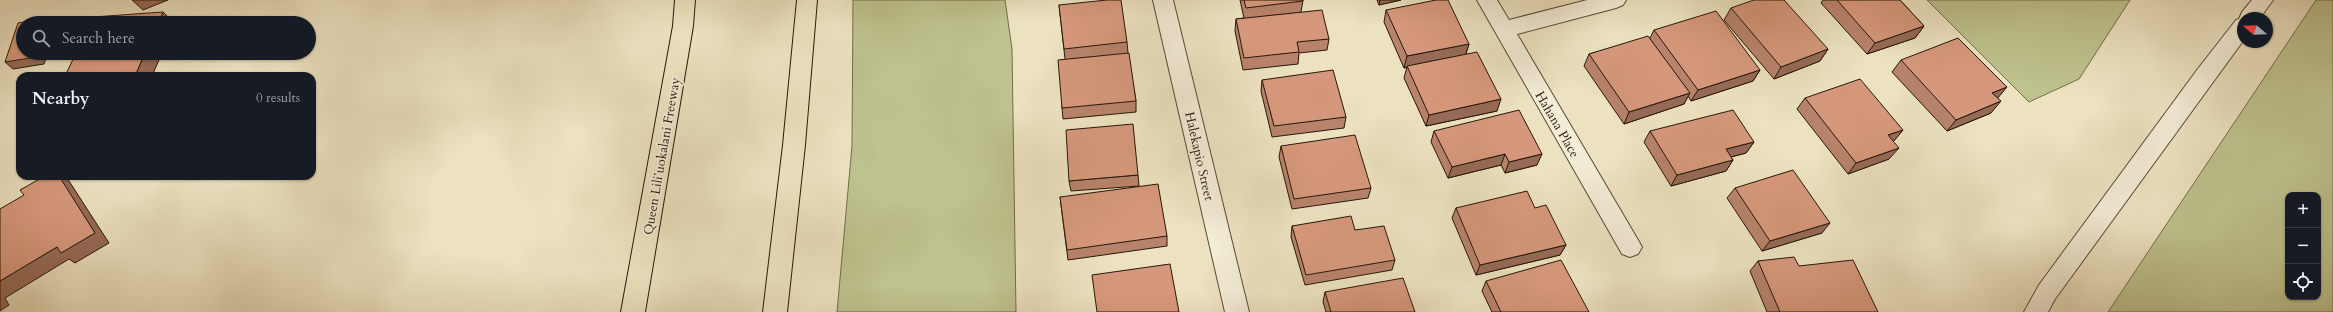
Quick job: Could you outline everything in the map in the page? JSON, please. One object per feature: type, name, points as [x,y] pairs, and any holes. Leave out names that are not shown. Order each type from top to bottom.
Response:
[{"type":"highway","name":"Queen Liliʻuokalani Freeway","points":[[633,312],[683,26],[685,0]]},
{"type":"highway","points":[[775,312],[794,145],[807,0]]},
{"type":"street","name":"Halekapio Street","points":[[1163,0],[1236,312]]},
{"type":"street","name":"Hahana Place","points":[[1487,0],[1630,247]]},
{"type":"street","points":[[1503,30],[1616,0]]},
{"type":"street","points":[[2254,12],[2263,0]]},
{"type":"street","points":[[2036,312],[2061,273],[2204,76],[2237,34]]},
{"type":"green space","points":[[853,0],[1005,0],[1012,49],[1016,312],[837,312],[852,146]]},
{"type":"green space","points":[[1927,0],[2130,0],[2079,79],[2029,102]]},
{"type":"green space","points":[[2316,0],[2333,0],[2333,312],[2108,312]]},
{"type":"building","points":[[1121,0],[1127,42],[1064,49],[1059,5]]},
{"type":"building","points":[[1244,0],[1303,0],[1303,1],[1246,8]]},
{"type":"building","points":[[1436,0],[1448,0],[1469,44],[1407,56],[1386,10]]},
{"type":"building","points":[[1754,0],[1784,0],[1828,49],[1781,67],[1731,8]]},
{"type":"building","points":[[1837,0],[1900,0],[1924,26],[1875,43]]},
{"type":"building","points":[[1322,10],[1329,39],[1297,42],[1299,52],[1244,58],[1236,19]]},
{"type":"building","points":[[1716,11],[1760,70],[1698,90],[1654,30]]},
{"type":"building","points":[[163,12],[161,16],[107,16]]},
{"type":"building","points":[[16,29],[16,60],[17,60],[5,62]]},
{"type":"building","points":[[1648,36],[1690,93],[1629,112],[1589,54]]},
{"type":"building","points":[[1958,38],[2007,87],[1992,93],[2001,101],[1956,120],[1901,60]]},
{"type":"building","points":[[1477,52],[1501,99],[1429,115],[1407,66]]},
{"type":"building","points":[[1129,53],[1136,101],[1062,108],[1058,60]]},
{"type":"building","points":[[73,60],[142,60],[137,72],[67,72]]},
{"type":"building","points":[[1333,70],[1346,117],[1274,126],[1262,80]]},
{"type":"building","points":[[1860,79],[1903,130],[1888,135],[1899,148],[1856,163],[1805,98]]},
{"type":"building","points":[[1519,110],[1542,154],[1509,162],[1505,154],[1452,167],[1434,131]]},
{"type":"building","points":[[1733,110],[1754,142],[1726,149],[1733,160],[1677,175],[1650,131]]},
{"type":"building","points":[[1133,124],[1138,175],[1069,181],[1066,130]]},
{"type":"building","points":[[1355,135],[1371,188],[1294,199],[1281,146]]},
{"type":"building","points":[[1793,170],[1830,223],[1770,241],[1735,188]]},
{"type":"building","points":[[38,180],[62,180],[95,233],[61,253],[57,247],[0,281],[0,209],[24,195],[20,190]]},
{"type":"building","points":[[1158,184],[1167,236],[1067,250],[1060,197]]},
{"type":"building","points":[[1527,191],[1535,208],[1546,205],[1566,245],[1480,265],[1456,208]]},
{"type":"building","points":[[1351,216],[1355,230],[1384,226],[1395,260],[1306,275],[1292,226]]},
{"type":"building","points":[[1794,257],[1799,266],[1853,260],[1878,312],[1780,312],[1758,261]]},
{"type":"building","points":[[1561,260],[1589,312],[1501,312],[1486,281]]},
{"type":"building","points":[[1170,264],[1179,312],[1097,312],[1092,275]]},
{"type":"building","points":[[1403,278],[1415,312],[1331,312],[1325,292]]}]
